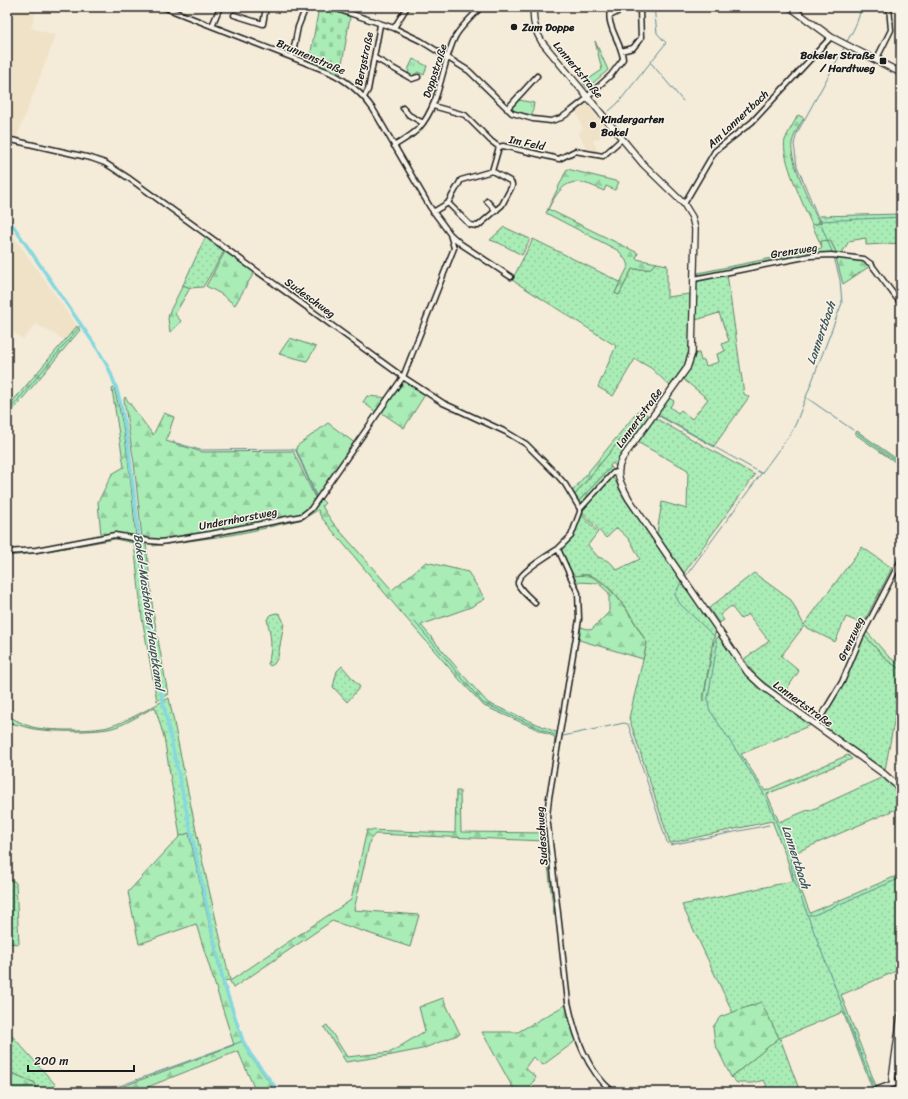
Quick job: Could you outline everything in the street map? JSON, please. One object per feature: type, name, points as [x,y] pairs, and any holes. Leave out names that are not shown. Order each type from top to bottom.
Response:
[{"type":"street","name":"Brunnenstraße","points":[[163,7],[292,57],[341,78],[352,85],[364,97],[434,212],[450,234],[461,244],[511,277]]},
{"type":"street","points":[[212,26],[220,7]]},
{"type":"street","points":[[234,15],[263,24],[266,7]]},
{"type":"street","points":[[292,57],[298,27],[306,7]]},
{"type":"street","points":[[331,7],[339,8],[380,25],[394,28],[448,56],[469,70],[512,113],[519,116],[551,121],[561,118],[571,111],[611,75],[622,62],[623,57],[610,21],[609,12],[611,7]]},
{"type":"street","points":[[394,28],[407,7]]},
{"type":"street","name":"Doppstraße","points":[[394,146],[414,132],[423,123],[433,106],[448,56],[456,36],[481,7]]},
{"type":"street","name":"Lannertstraße","points":[[534,7],[533,19],[537,34],[542,42],[643,164],[684,204],[692,217],[695,229],[692,350],[690,361],[687,368],[626,453],[620,464],[618,472],[621,485],[629,499],[748,673],[762,686],[884,774],[901,789]]},
{"type":"street","points":[[610,16],[627,7]]},
{"type":"street","points":[[621,51],[633,48],[641,38],[640,10],[638,7]]},
{"type":"street","points":[[790,7],[831,37],[901,73]]},
{"type":"street","points":[[876,60],[891,30],[889,7]]},
{"type":"street","name":"Bergstraße","points":[[364,97],[368,90],[380,25]]},
{"type":"street","name":"Am Lannertbach","points":[[684,204],[716,151],[752,122],[831,37]]},
{"type":"street","points":[[375,58],[412,79],[418,77]]},
{"type":"street","points":[[507,109],[537,76]]},
{"type":"street","name":"Im Feld","points":[[433,106],[465,115],[499,147],[503,146],[559,159],[575,151],[603,156],[622,139]]},
{"type":"street","points":[[403,108],[409,115],[423,123]]},
{"type":"street","name":"Sudeschweg","points":[[7,139],[91,158],[105,163],[130,179],[403,376],[443,403],[506,432],[526,444],[565,484],[580,509]]},
{"type":"street","points":[[492,171],[499,147]]},
{"type":"street","points":[[434,212],[448,203],[461,180],[492,171],[510,181],[512,184],[502,205],[478,226],[470,225],[448,203]]},
{"type":"street","points":[[487,200],[496,211]]},
{"type":"street","name":"Brunnenstraße","points":[[450,234],[454,248]]},
{"type":"street","points":[[403,376],[454,248],[461,244]]},
{"type":"street","name":"Grenzweg","points":[[694,279],[810,256],[830,255],[864,259],[871,264],[901,304]]},
{"type":"street","name":"Undernhorstweg","points":[[7,552],[36,550],[115,535],[161,542],[302,516],[311,509],[403,376]]},
{"type":"street","points":[[535,603],[519,585],[519,577],[535,564],[558,549],[571,536],[580,509],[613,473],[618,472]]},
{"type":"street","name":"Sudeschweg","points":[[558,549],[578,593],[579,619],[547,816],[570,1014],[584,1056],[606,1086],[613,1092]]},
{"type":"street","name":"Grenzweg","points":[[816,725],[842,682],[861,637],[901,560]]},
{"type":"street","points":[[893,1084],[892,1079],[901,1015]]},
{"type":"street","points":[[872,1092],[901,1081]]},
{"type":"shaded area","points":[[7,7],[37,7],[31,28],[56,35],[16,139],[7,137]]},
{"type":"shaded area","name":"Kindergarten Bokel","points":[[587,104],[610,132],[593,141],[599,153],[597,154],[585,151],[586,147],[578,132],[583,129],[576,112]]},
{"type":"shaded area","points":[[7,227],[77,326],[65,340],[36,324],[23,339],[7,328]]},
{"type":"green space","points":[[319,7],[323,7],[350,17],[340,76],[309,63]]},
{"type":"green space","points":[[595,41],[608,70],[587,88],[583,83],[602,70]]},
{"type":"green space","points":[[413,59],[427,66],[424,75],[418,72],[412,76],[408,74],[408,70]]},
{"type":"green space","points":[[519,100],[534,103],[532,115],[514,111],[512,106]]},
{"type":"green space","points":[[798,115],[804,118],[794,136],[792,151],[797,171],[819,223],[812,225],[794,182],[784,148],[786,137]]},
{"type":"green space","points":[[567,169],[619,182],[615,190],[606,186],[604,191],[584,183],[570,183],[559,191],[548,209],[638,253],[636,259],[657,263],[649,269],[632,269],[619,295],[615,293],[629,265],[619,251],[546,213]]},
{"type":"green space","points":[[901,214],[901,243],[866,245],[866,238],[849,241],[841,255],[837,254],[830,240],[822,247],[812,225],[821,223],[819,216]]},
{"type":"green space","points":[[504,227],[530,239],[522,255],[490,240]]},
{"type":"green space","points":[[206,236],[225,250],[203,287],[190,288],[183,285]]},
{"type":"green space","points":[[533,239],[620,282],[615,293],[619,295],[632,269],[649,269],[657,263],[667,265],[667,297],[690,294],[689,350],[684,366],[670,386],[651,368],[635,359],[613,396],[598,387],[616,346],[512,280]]},
{"type":"green space","points":[[830,240],[837,254],[824,253],[775,260],[698,277],[698,273],[822,248],[821,241]]},
{"type":"green space","points":[[226,250],[255,271],[235,305],[221,294],[206,286]]},
{"type":"green space","points":[[836,258],[863,261],[870,266],[843,284]]},
{"type":"green space","points":[[727,274],[744,394],[749,397],[714,446],[657,414],[669,398],[674,401],[670,407],[678,413],[681,410],[692,419],[708,399],[683,379],[693,363],[695,353],[699,353],[701,361],[704,360],[706,366],[719,362],[717,354],[725,351],[722,344],[729,341],[719,313],[696,320],[697,281]]},
{"type":"green space","points":[[183,285],[190,288],[175,314],[181,321],[170,332],[168,319],[169,313]]},
{"type":"green space","points":[[77,326],[80,330],[7,417],[7,408]]},
{"type":"green space","points":[[290,338],[316,347],[307,361],[279,354]]},
{"type":"green space","points":[[404,377],[426,393],[404,428],[379,411],[377,413],[363,402],[367,396],[390,398]]},
{"type":"green space","points":[[114,388],[126,443],[136,537],[115,533],[101,535],[98,502],[112,474],[124,467],[112,389]]},
{"type":"green space","points":[[125,397],[153,435],[164,413],[174,417],[166,441],[202,452],[293,451],[316,500],[311,508],[302,515],[161,542],[142,538],[134,463],[124,400]]},
{"type":"green space","points":[[639,410],[643,412],[573,497],[571,493]]},
{"type":"green space","points":[[643,412],[649,416],[616,466],[612,463],[610,466],[611,467],[577,503],[573,497]]},
{"type":"green space","points":[[655,418],[755,475],[684,573],[657,533],[662,502],[687,509],[688,470],[637,442]]},
{"type":"green space","points":[[328,423],[356,444],[317,498],[296,449],[297,446]]},
{"type":"green space","points":[[857,431],[901,462],[901,466],[855,434]]},
{"type":"green space","points":[[611,467],[614,470],[612,473],[581,506],[578,505],[577,503]]},
{"type":"green space","points":[[612,477],[623,497],[716,632],[713,640],[703,701],[714,641],[720,634],[720,638],[752,682],[811,725],[741,754],[765,791],[848,755],[852,759],[767,794],[779,822],[808,810],[809,811],[883,777],[895,786],[901,794],[901,807],[792,854],[796,877],[810,913],[901,874],[901,969],[841,995],[876,1086],[872,1088],[843,1012],[780,1038],[800,1092],[764,1092],[762,1088],[767,1086],[764,1080],[753,1083],[737,1083],[731,1077],[779,1038],[761,1003],[733,1013],[682,905],[793,881],[787,859],[772,821],[670,843],[629,718],[647,643],[630,614],[614,593],[606,585],[588,575],[572,576],[560,551],[567,542],[580,513],[598,532],[588,545],[598,557],[611,563],[617,570],[640,559],[630,540],[617,528],[606,538],[582,512],[585,505]]},
{"type":"green space","points":[[320,498],[325,503],[322,506],[333,523],[392,590],[426,562],[468,572],[485,599],[471,607],[421,625],[488,703],[558,733],[556,747],[554,746],[555,737],[484,706],[399,610],[321,517],[318,510],[303,519],[269,527],[269,524],[302,517]]},
{"type":"green space","points":[[264,524],[266,528],[231,535],[153,546],[153,544]]},
{"type":"green space","points":[[115,536],[146,543],[153,612],[168,694],[157,701],[142,618],[134,543],[115,539],[37,553],[7,556],[7,554]]},
{"type":"green space","points":[[862,547],[892,568],[863,624],[846,617],[835,642],[804,626],[781,656],[799,671],[782,696],[756,676],[744,659],[769,641],[748,614],[741,619],[731,606],[720,615],[724,620],[719,623],[709,608],[754,573],[791,600],[804,625]]},
{"type":"green space","points":[[588,575],[608,588],[623,604],[647,643],[643,659],[579,640],[581,627],[591,630],[609,612],[609,593],[598,583],[576,582],[572,576]]},
{"type":"green space","points":[[272,614],[280,614],[284,623],[278,657],[274,664],[270,666],[268,664],[271,652],[271,642],[267,619]]},
{"type":"green space","points":[[865,632],[867,632],[889,657],[901,665],[901,670],[887,660],[864,635]]},
{"type":"green space","points":[[864,635],[887,660],[901,670],[901,684],[885,770],[818,722],[843,682]]},
{"type":"green space","points":[[342,666],[360,687],[347,702],[333,687],[337,671]]},
{"type":"green space","points":[[169,698],[201,855],[230,980],[224,981],[191,833],[180,836],[164,737],[155,707],[132,720],[108,729],[100,730],[51,731],[7,723],[7,715],[25,725],[39,728],[70,730],[108,727],[139,714]]},
{"type":"green space","points":[[456,791],[460,791],[461,832],[548,833],[556,917],[554,915],[545,841],[375,834],[370,840],[354,910],[419,915],[410,947],[332,921],[233,988],[230,981],[351,900],[367,830],[455,833]]},
{"type":"green space","points":[[189,833],[222,981],[242,1041],[250,1056],[277,1092],[256,1092],[238,1051],[135,1092],[108,1092],[234,1045],[196,924],[139,944],[128,892],[180,836]]},
{"type":"green space","points":[[7,880],[14,881],[16,883],[19,944],[7,943]]},
{"type":"green space","points":[[443,998],[460,1034],[422,1049],[346,1062],[324,1027],[327,1025],[347,1057],[391,1052],[425,1031],[419,1007]]},
{"type":"green space","points":[[761,1002],[779,1038],[731,1077],[715,1044],[713,1027],[720,1017]]},
{"type":"green space","points":[[567,1004],[577,1039],[543,1065],[533,1057],[525,1068],[536,1077],[531,1086],[538,1092],[517,1092],[513,1088],[482,1032],[518,1032]]},
{"type":"green space","points":[[7,1030],[62,1092],[37,1092],[35,1083],[7,1071]]},
{"type":"green space","points":[[7,1071],[35,1083],[37,1092],[7,1092]]},
{"type":"waterway","points":[[608,112],[618,103],[666,43],[657,33],[654,7]]},
{"type":"waterway","name":"Lannertbach","points":[[846,43],[857,21],[861,7]]},
{"type":"waterway","name":"Lannertbach","points":[[833,254],[797,166],[794,144],[797,133],[845,46]]},
{"type":"waterway","points":[[651,63],[683,101]]},
{"type":"waterway","name":"Bokel-Mastholter Hauptkanal","points":[[7,217],[97,348],[109,369],[116,387],[128,443],[150,632],[161,693],[223,981],[243,1041],[251,1055],[279,1092]]},
{"type":"waterway","points":[[820,221],[901,217]]},
{"type":"waterway","name":"Lannertbach","points":[[685,577],[791,433],[796,423],[842,303],[840,280],[834,257]]},
{"type":"waterway","points":[[7,413],[81,325]]},
{"type":"waterway","points":[[807,398],[853,430]]},
{"type":"waterway","points":[[657,415],[761,473]]},
{"type":"waterway","points":[[857,433],[901,464]]},
{"type":"waterway","points":[[173,442],[200,450],[292,449],[296,451],[316,498]]},
{"type":"waterway","points":[[685,576],[751,672]]},
{"type":"waterway","name":"Lannertbach","points":[[681,582],[675,595],[680,604],[714,636]]},
{"type":"waterway","points":[[414,621],[483,703],[555,735]]},
{"type":"waterway","name":"Lannertbach","points":[[716,640],[717,645],[708,698],[709,709],[766,797],[790,856],[793,877],[873,1086]]},
{"type":"waterway","points":[[853,663],[843,684],[819,724],[885,771],[901,785]]},
{"type":"waterway","points":[[761,681],[814,720]]},
{"type":"waterway","points":[[563,736],[624,723],[628,724],[667,842],[670,845],[769,825]]},
{"type":"waterway","points":[[809,915],[814,915],[901,878]]},
{"type":"waterway","points":[[103,1092],[243,1041]]},
{"type":"place","name":"Zum Doppe","points":[[514,27]]},
{"type":"place","name":"Bokeler Straße / Hardtweg","points":[[883,61]]},
{"type":"place","name":"Kindergarten Bokel","points":[[593,125]]}]
